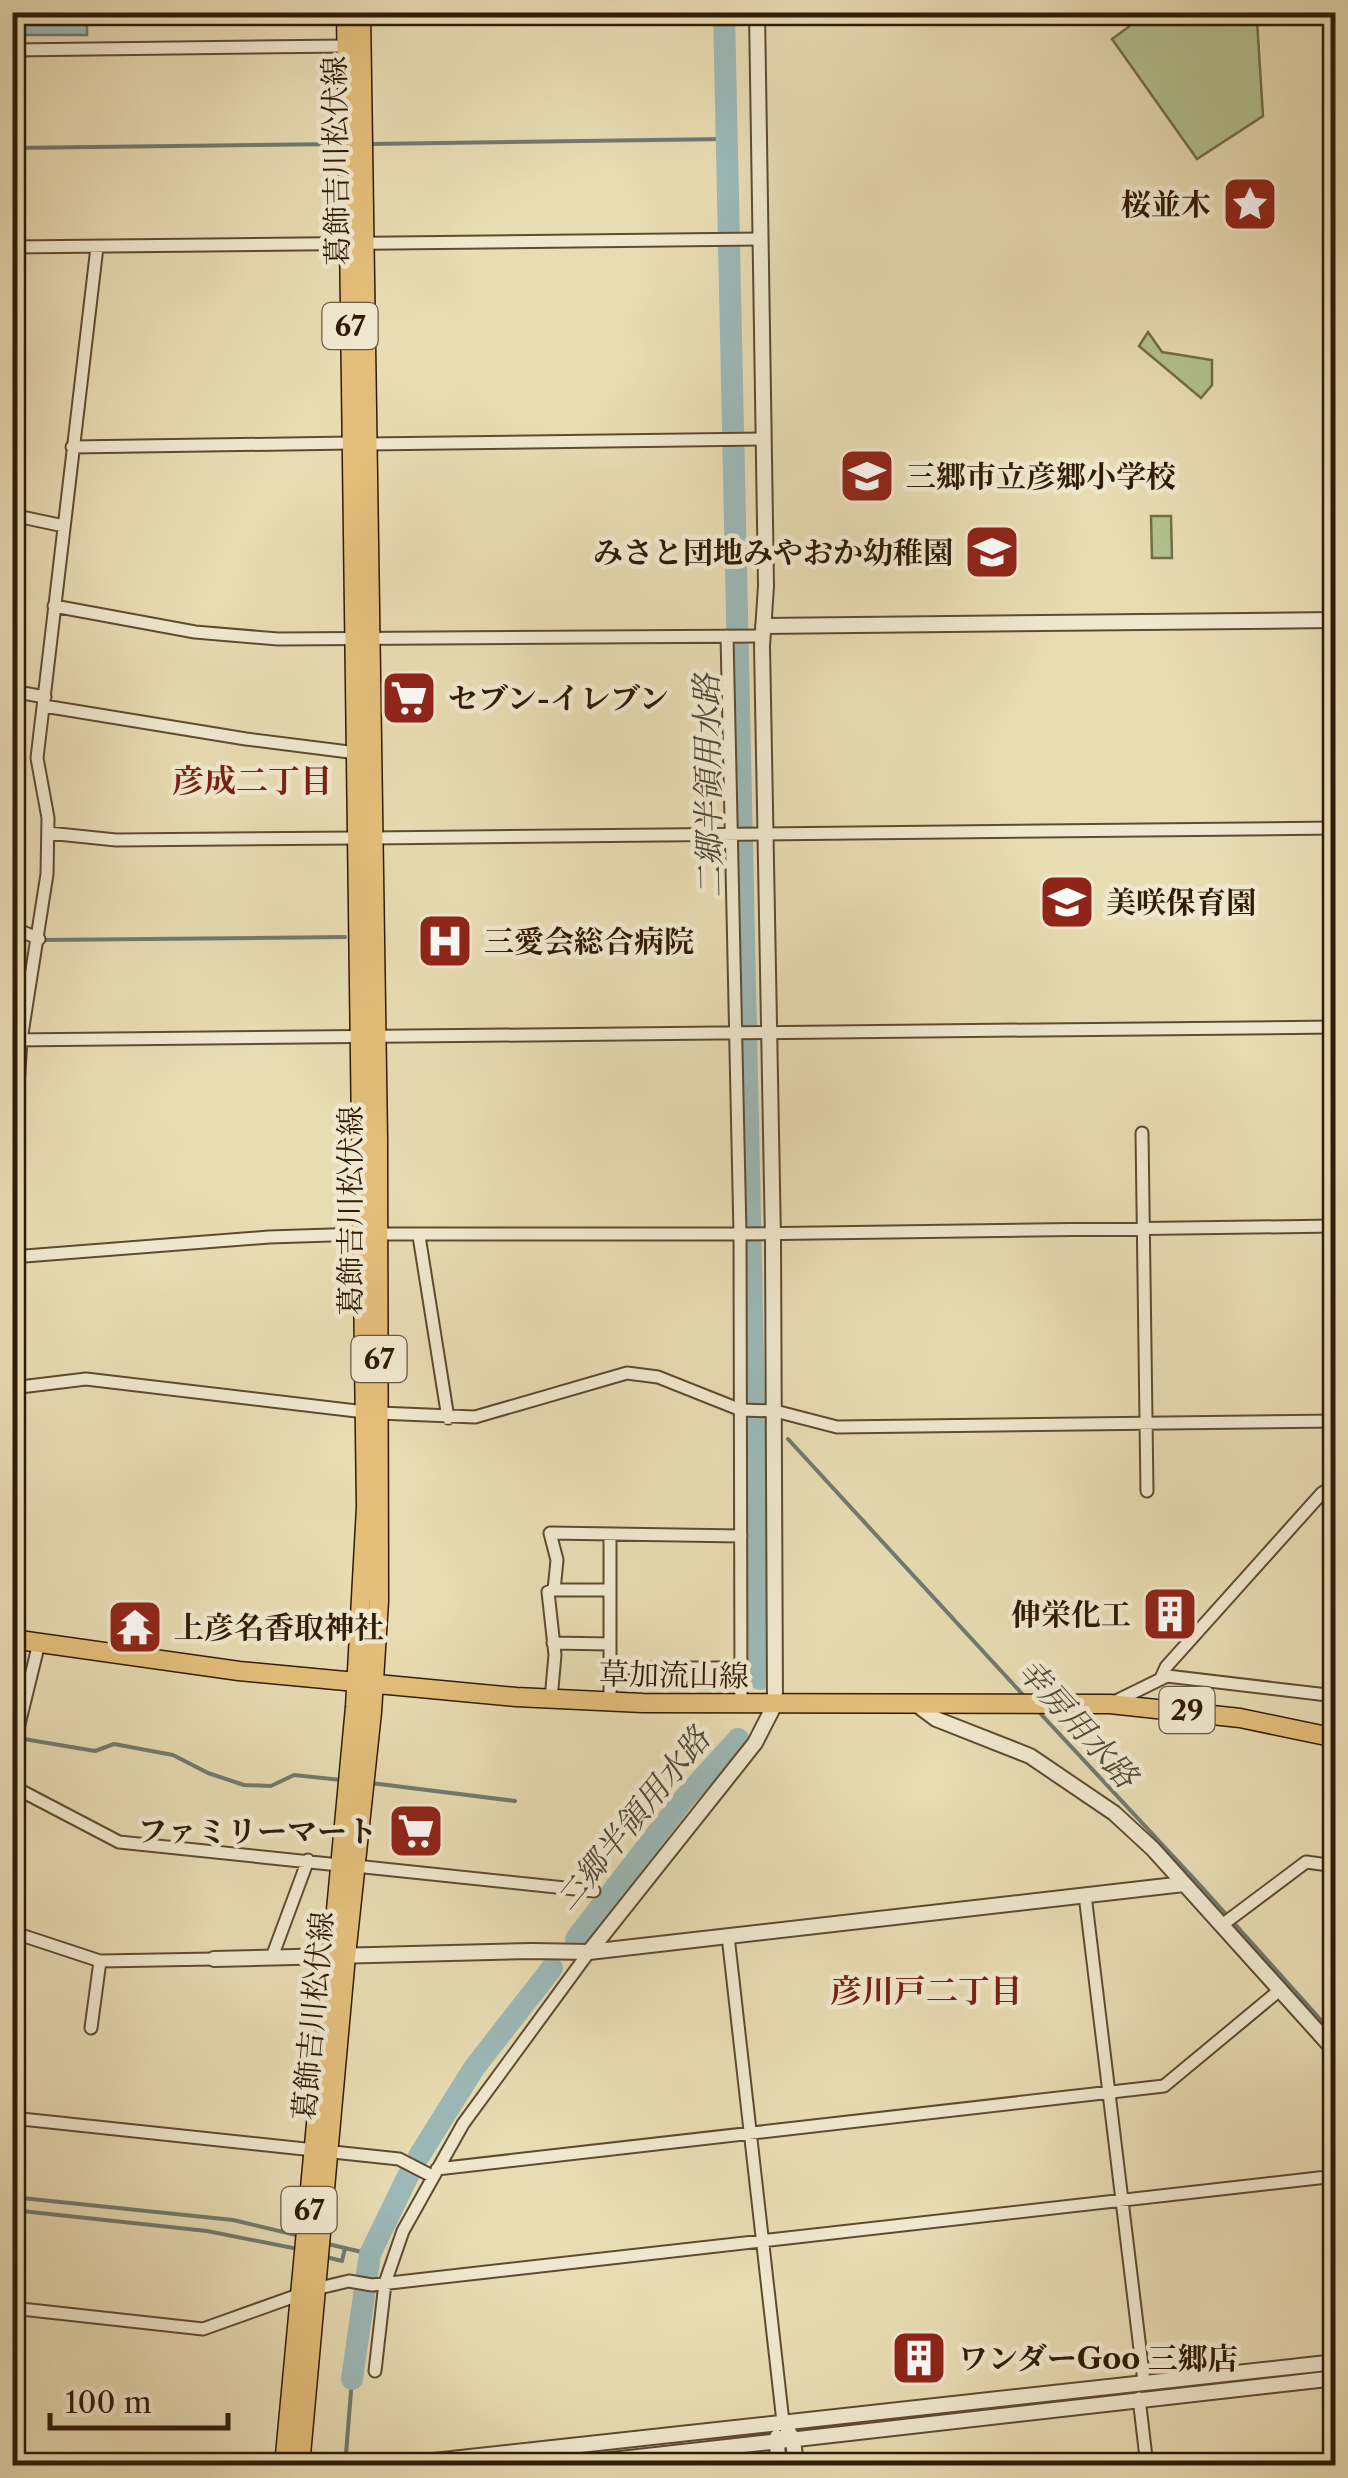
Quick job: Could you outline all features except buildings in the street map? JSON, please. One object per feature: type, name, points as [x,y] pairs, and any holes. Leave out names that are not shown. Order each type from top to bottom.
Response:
[{"type":"main road","name":"葛飾吉川松伏線","points":[[300,2466],[308,2292],[366,1683],[366,1522],[372,1413],[356,243],[346,12]]},
{"type":"main road","name":"葛飾吉川松伏線","points":[[356,243],[361,12]]},
{"type":"main road","name":"葛飾吉川松伏線","points":[[362,639],[357,753],[364,838]]},
{"type":"main road","name":"草加流山線","points":[[12,1639],[239,1671],[551,1699],[741,1704],[1110,1704],[1240,1718],[1336,1738]]},
{"type":"main road","name":"葛飾吉川松伏線","points":[[284,2466],[308,2292]]},
{"type":"street","points":[[741,1704],[741,1410],[748,1233],[736,1031],[740,834],[747,634],[766,586],[757,12]]},
{"type":"street","points":[[12,50],[346,46]]},
{"type":"street","points":[[12,248],[760,240]]},
{"type":"street","points":[[12,1182],[17,1040],[39,939],[48,833],[37,758],[97,246]]},
{"type":"street","points":[[72,447],[764,439]]},
{"type":"street","points":[[12,515],[64,526]]},
{"type":"street","points":[[54,606],[195,632],[278,639],[747,634],[1336,620]]},
{"type":"street","points":[[375,2371],[379,2284],[434,2172],[490,2084],[755,1742],[775,1704],[767,1410],[772,1232],[761,1031],[766,834],[747,634]]},
{"type":"street","points":[[12,691],[44,702],[246,739],[357,753]]},
{"type":"street","points":[[48,833],[116,840],[1336,828]]},
{"type":"street","points":[[12,927],[39,939]]},
{"type":"street","points":[[17,1040],[1336,1027]]},
{"type":"street","points":[[1142,1133],[1147,1491]]},
{"type":"street","points":[[12,1256],[269,1237],[370,1234],[1336,1226]]},
{"type":"street","points":[[419,1236],[448,1418]]},
{"type":"street","points":[[12,1388],[86,1379],[372,1413],[475,1418],[627,1373],[658,1377],[741,1410],[767,1410],[837,1427],[1336,1421]]},
{"type":"street","points":[[1162,1678],[1166,1667],[1322,1493],[1336,1485]]},
{"type":"street","points":[[554,1590],[557,1560],[550,1533],[741,1536]]},
{"type":"street","points":[[610,1536],[610,1702]]},
{"type":"street","points":[[551,1699],[553,1644],[548,1592],[610,1590]]},
{"type":"street","points":[[12,1753],[39,1643]]},
{"type":"street","points":[[553,1644],[610,1644]]},
{"type":"street","points":[[610,1668],[741,1668]]},
{"type":"street","points":[[1110,1704],[1162,1678],[1336,1696]]},
{"type":"street","points":[[914,1703],[936,1719],[1003,1744],[1051,1768],[1134,1830],[1184,1884],[1228,1920],[1280,1989],[1336,2052]]},
{"type":"street","points":[[12,1786],[119,1842],[594,1891]]},
{"type":"street","points":[[272,1957],[308,1860]]},
{"type":"street","points":[[1228,1920],[1306,1862],[1336,1866]]},
{"type":"street","points":[[12,1932],[100,1961],[589,1952],[1184,1884]]},
{"type":"street","points":[[1086,1895],[1144,2382]]},
{"type":"street","points":[[728,1936],[782,2422],[775,2441],[778,2466]]},
{"type":"street","points":[[91,2028],[100,1961]]},
{"type":"street","points":[[12,2118],[321,2150],[399,2160],[434,2172],[1164,2086],[1280,1989]]},
{"type":"street","points":[[12,2308],[203,2329],[349,2281],[379,2284],[1336,2176]]},
{"type":"street","points":[[388,2466],[1336,2362]]},
{"type":"street","points":[[559,2465],[1336,2378]]},
{"type":"street","points":[[1139,2398],[1146,2466]]},
{"type":"street","points":[[782,2422],[793,2439],[796,2466]]},
{"type":"green space","points":[[1149,12],[1224,13],[1257,20],[1263,116],[1197,159],[1112,39]]},
{"type":"green space","points":[[1148,332],[1162,352],[1212,360],[1212,385],[1201,398],[1139,346]]},
{"type":"green space","points":[[1151,516],[1171,516],[1172,558],[1152,558]]},
{"type":"water","points":[[12,13],[87,13],[87,35],[21,35],[13,27]]},
{"type":"waterway","name":"二郷半領用水路","points":[[724,12],[760,1679]]},
{"type":"waterway","points":[[371,144],[726,139]]},
{"type":"waterway","points":[[12,148],[342,144]]},
{"type":"waterway","points":[[40,940],[345,937]]},
{"type":"waterway","name":"幸房用水路","points":[[788,1439],[1025,1697]]},
{"type":"waterway","name":"幸房用水路","points":[[1038,1711],[1336,2037]]},
{"type":"waterway","points":[[18,1738],[95,1751],[114,1744],[173,1755],[244,1785],[271,1786],[294,1775],[341,1780]]},
{"type":"waterway","name":"二郷半領用水路","points":[[576,1939],[682,1801],[738,1739]]},
{"type":"waterway","points":[[371,1783],[515,1801]]},
{"type":"waterway","name":"二郷半領用水路","points":[[419,2156],[474,2068],[552,1968]]},
{"type":"waterway","name":"二郷半領用水路","points":[[352,2379],[370,2254],[408,2176]]},
{"type":"waterway","points":[[12,2197],[233,2220],[300,2236]]},
{"type":"waterway","points":[[12,2210],[207,2231],[298,2249]]},
{"type":"waterway","points":[[328,2244],[370,2254]]},
{"type":"waterway","points":[[326,2257],[342,2261],[345,2248]]},
{"type":"waterway","name":"二郷半領用水路","points":[[345,2466],[352,2379]]},
{"type":"place","name":"桜並木","points":[[1250,204]]},
{"type":"place","name":"三郷市立彦郷小学校","points":[[867,476]]},
{"type":"place","name":"みさと団地みやおか幼稚園","points":[[992,552]]},
{"type":"place","name":"セブン-イレブン","points":[[409,698]]},
{"type":"place","name":"美咲保育園","points":[[1067,902]]},
{"type":"place","name":"三愛会総合病院","points":[[445,941]]},
{"type":"place","name":"伸栄化工","points":[[1170,1614]]},
{"type":"place","name":"上彦名香取神社","points":[[135,1627]]},
{"type":"place","name":"ファミリーマート","points":[[416,1831]]},
{"type":"place","name":"ワンダーGoo 三郷店","points":[[919,2358]]},
{"type":"district","name":"彦成二丁目","points":[[252,780]]},
{"type":"district","name":"彦川戸二丁目","points":[[926,1990]]}]
